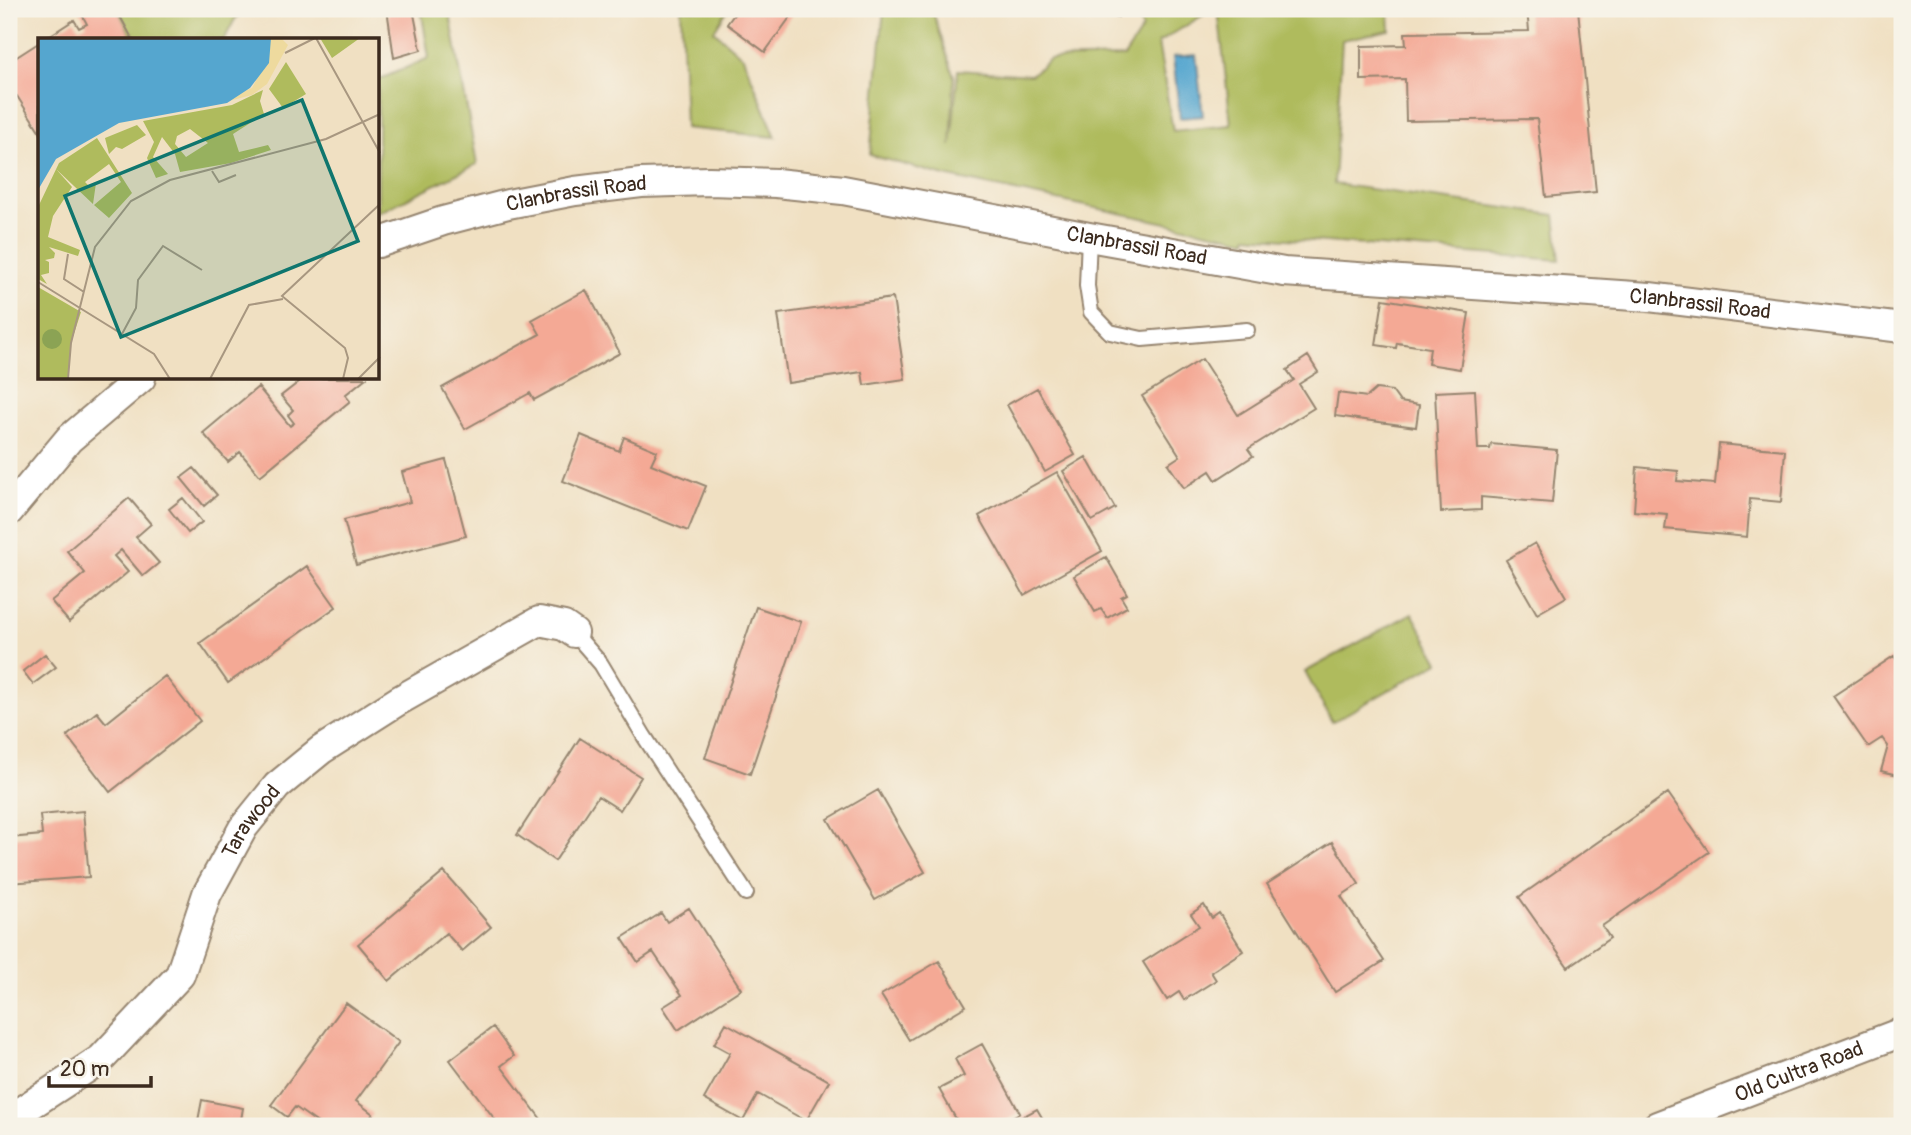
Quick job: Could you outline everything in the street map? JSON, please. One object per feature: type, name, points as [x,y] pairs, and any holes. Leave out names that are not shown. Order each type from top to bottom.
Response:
[{"type":"street","name":"Clanbrassil Road","points":[[380,242],[508,204],[561,194],[641,183],[776,183],[843,190],[1284,272],[1649,297],[1902,328]]},
{"type":"street","points":[[9,511],[69,439],[139,380]]},
{"type":"street","name":"Tarawood","points":[[13,1118],[101,1059],[180,975],[207,894],[243,828],[277,786],[321,750],[354,729],[538,621],[564,626],[575,633]]},
{"type":"street","name":"Old Cultra Road","points":[[1657,1126],[1902,1032]]},
{"type":"lane","points":[[1089,237],[1087,286],[1091,312],[1110,332],[1142,339],[1247,330]]},
{"type":"lane","points":[[575,633],[601,664],[644,737],[746,893]]},
{"type":"green space","points":[[118,9],[245,9],[235,19],[225,38],[132,38]]},
{"type":"green space","points":[[421,9],[449,9],[477,164],[380,212],[380,79],[429,58]]},
{"type":"green space","points":[[681,9],[728,9],[714,31],[743,57],[776,137],[685,128]]},
{"type":"green space","points":[[884,9],[932,9],[954,77],[951,146],[958,70],[1031,75],[1050,59],[1124,57],[1143,28],[1131,9],[1213,9],[1158,43],[1173,131],[1231,125],[1218,9],[1419,9],[1389,13],[1390,30],[1342,40],[1334,184],[1555,215],[1560,260],[1247,236],[1247,240],[949,177],[870,155]]},
{"type":"green space","points":[[1412,613],[1439,662],[1332,722],[1305,672]]},
{"type":"water","points":[[1196,55],[1203,116],[1180,118],[1173,57]]},
{"type":"building","points":[[79,9],[116,9],[132,38],[46,38],[74,20],[79,28],[87,24]]},
{"type":"building","points":[[387,9],[413,9],[421,50],[394,58]]},
{"type":"building","points":[[738,9],[796,9],[765,52],[727,24]]},
{"type":"building","points":[[1092,9],[1121,9],[1118,17]]},
{"type":"building","points":[[1527,9],[1578,9],[1596,192],[1546,197],[1537,119],[1406,121],[1405,79],[1361,80],[1361,46],[1406,45],[1405,33],[1529,31]]},
{"type":"building","points":[[38,43],[38,129],[17,96],[9,101],[9,62]]},
{"type":"building","points":[[586,290],[620,353],[534,400],[530,393],[465,429],[442,388],[540,334],[532,320]]},
{"type":"building","points":[[893,298],[905,379],[864,385],[862,372],[788,383],[778,314]]},
{"type":"building","points":[[1383,299],[1469,313],[1460,369],[1428,364],[1430,348],[1397,343],[1396,348],[1376,345]]},
{"type":"building","points":[[1308,356],[1318,372],[1299,384],[1314,408],[1248,449],[1253,456],[1216,480],[1210,471],[1184,488],[1168,464],[1180,456],[1142,396],[1202,359],[1238,415],[1294,380],[1287,370]]},
{"type":"building","points":[[301,380],[364,380],[345,395],[350,401],[260,476],[240,452],[228,462],[203,433],[258,387],[290,426],[294,423],[288,415],[293,410],[281,396]]},
{"type":"building","points":[[1037,388],[1075,455],[1045,472],[1007,405]]},
{"type":"building","points":[[1376,389],[1392,391],[1400,402],[1419,405],[1416,427],[1335,416],[1338,393],[1367,397]]},
{"type":"building","points":[[1475,390],[1478,449],[1490,449],[1491,444],[1557,450],[1552,503],[1481,497],[1481,510],[1441,512],[1435,392]]},
{"type":"building","points":[[581,435],[619,451],[624,437],[657,451],[651,464],[706,486],[688,531],[563,481]]},
{"type":"building","points":[[1719,444],[1785,450],[1781,502],[1750,499],[1747,537],[1665,529],[1667,514],[1634,511],[1637,467],[1678,471],[1677,481],[1715,484]]},
{"type":"building","points":[[1086,457],[1115,508],[1092,521],[1063,471]]},
{"type":"building","points":[[446,460],[466,536],[356,565],[344,520],[410,502],[402,472]]},
{"type":"building","points":[[194,468],[217,495],[204,506],[181,478]]},
{"type":"building","points":[[1057,472],[1102,551],[1024,595],[979,516]]},
{"type":"building","points":[[129,498],[151,524],[136,537],[159,563],[143,576],[121,550],[114,556],[128,572],[69,622],[51,601],[85,573],[67,551]]},
{"type":"building","points":[[183,498],[202,522],[188,533],[169,509]]},
{"type":"building","points":[[1535,543],[1566,597],[1537,614],[1506,560]]},
{"type":"building","points":[[1106,557],[1127,594],[1121,597],[1127,607],[1107,618],[1101,609],[1095,612],[1074,576]]},
{"type":"building","points":[[307,566],[336,607],[228,683],[200,643]]},
{"type":"building","points":[[756,607],[801,622],[750,774],[705,758]]},
{"type":"building","points":[[45,654],[56,667],[33,684],[23,671]]},
{"type":"building","points":[[1894,656],[1902,668],[1902,776],[1881,771],[1888,746],[1882,738],[1868,747],[1833,696]]},
{"type":"building","points":[[165,676],[200,721],[110,792],[67,736],[97,712],[106,723]]},
{"type":"building","points":[[580,738],[641,777],[620,810],[598,796],[555,861],[517,835]]},
{"type":"building","points":[[878,790],[925,872],[875,900],[828,819]]},
{"type":"building","points":[[1668,793],[1709,852],[1602,926],[1610,938],[1568,967],[1519,897]]},
{"type":"building","points":[[83,811],[89,877],[9,883],[9,838],[42,835],[40,815]]},
{"type":"building","points":[[1332,842],[1359,884],[1341,896],[1384,961],[1335,992],[1267,884]]},
{"type":"building","points":[[444,872],[491,927],[462,951],[446,933],[389,981],[358,944]]},
{"type":"building","points":[[1204,905],[1212,918],[1219,913],[1243,951],[1211,972],[1216,980],[1184,1000],[1179,992],[1167,1000],[1143,962],[1199,926],[1191,914]]},
{"type":"building","points":[[689,908],[741,989],[678,1030],[663,1007],[682,995],[653,952],[638,962],[622,938],[661,913],[667,922]]},
{"type":"building","points":[[939,961],[966,1006],[909,1040],[881,995]]},
{"type":"building","points":[[346,1003],[399,1042],[356,1101],[373,1114],[364,1126],[322,1126],[295,1107],[287,1117],[271,1105]]},
{"type":"building","points":[[726,1023],[829,1081],[806,1121],[758,1094],[743,1121],[704,1099],[730,1053],[714,1044]]},
{"type":"building","points":[[493,1027],[514,1056],[501,1066],[544,1123],[540,1126],[500,1126],[450,1060]]},
{"type":"building","points":[[982,1044],[1020,1113],[996,1126],[960,1126],[939,1089],[964,1076],[955,1059]]},
{"type":"building","points":[[202,1100],[243,1108],[240,1126],[197,1126]]},
{"type":"building","points":[[1037,1109],[1047,1126],[1005,1126]]}]
